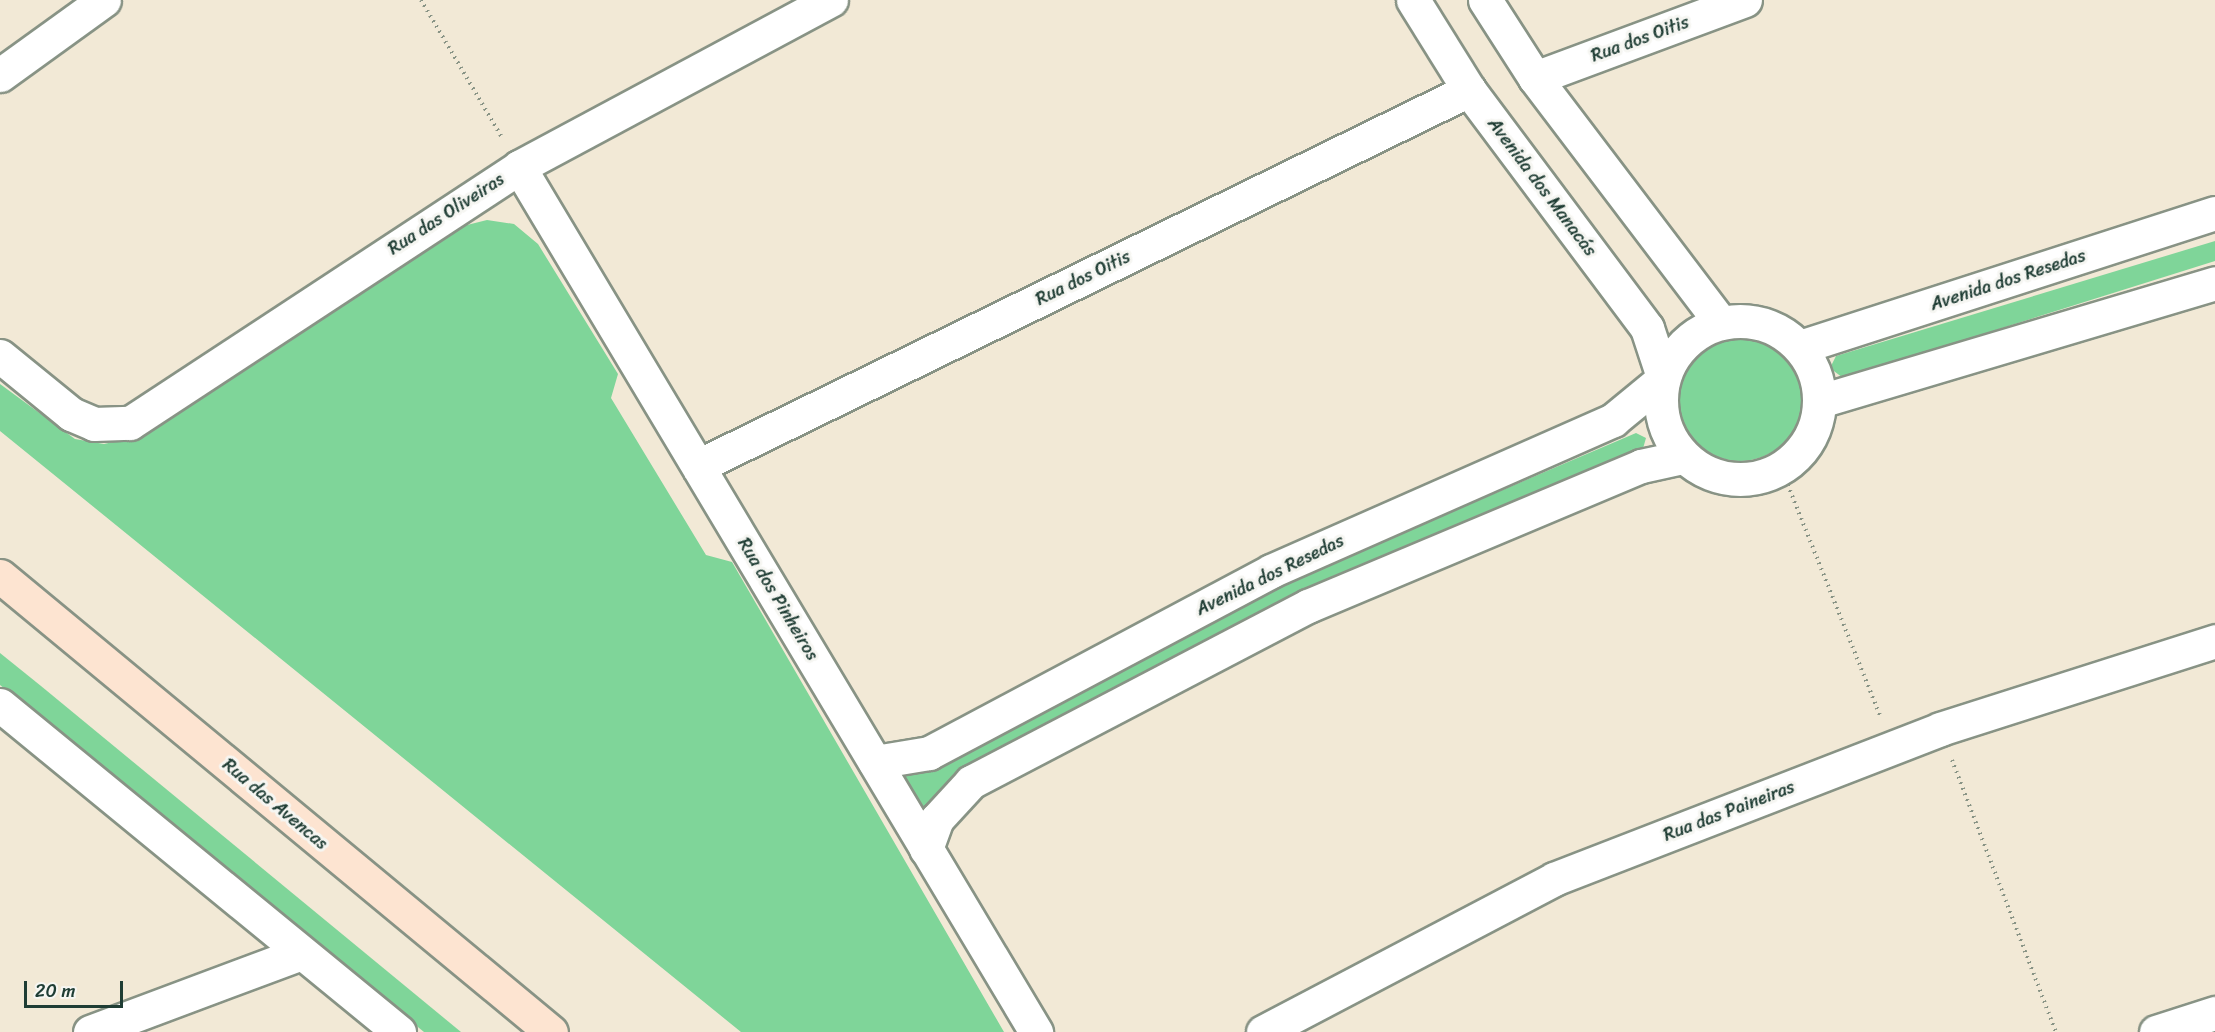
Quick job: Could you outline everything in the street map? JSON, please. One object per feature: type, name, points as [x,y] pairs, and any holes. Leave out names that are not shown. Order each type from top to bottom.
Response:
[{"type":"street","points":[[0,75],[104,0]]},
{"type":"street","name":"Rua das Oliveiras","points":[[0,356],[71,414],[94,424],[130,423],[519,167],[831,0]]},
{"type":"street","name":"Avenida dos Manacás","points":[[1413,0],[1469,90],[1647,328],[1663,378]]},
{"type":"street","points":[[1485,0],[1535,78],[1720,322]]},
{"type":"street","name":"Rua dos Oitis","points":[[1535,78],[1745,0]]},
{"type":"street","name":"Rua dos Oitis","points":[[698,465],[1469,90]]},
{"type":"street","name":"Rua dos Pinheiros","points":[[519,167],[1036,1032]]},
{"type":"street","name":"Avenida dos Resedas","points":[[1800,347],[2215,213]]},
{"type":"street","points":[[1820,401],[2215,283]]},
{"type":"street","points":[[1720,322],[1764,324],[1800,347],[1814,372],[1820,401],[1815,427],[1802,451],[1782,468],[1756,478],[1730,479],[1705,472],[1683,457],[1662,419],[1663,378],[1689,340],[1720,322]]},
{"type":"street","name":"Avenida dos Resedas","points":[[875,762],[929,753],[1271,571],[1613,420],[1663,378]]},
{"type":"street","points":[[926,849],[937,819],[971,782],[1297,612],[1641,466],[1683,457]]},
{"type":"street","name":"Rua das Avencas","points":[[0,576],[551,1032]]},
{"type":"street","name":"Rua das Paineiras","points":[[1263,1032],[1554,879],[1940,729],[2215,641]]},
{"type":"street","points":[[0,705],[399,1032]]},
{"type":"street","points":[[90,1032],[301,953]]},
{"type":"street","points":[[2156,1032],[2215,1013]]},
{"type":"path","points":[[421,0],[519,167]]},
{"type":"path","points":[[1782,468],[1893,747]]},
{"type":"path","points":[[1940,729],[2056,1032]]},
{"type":"green space","points":[[487,220],[514,224],[538,244],[618,374],[611,398],[706,555],[732,562],[1004,1032],[741,1032],[0,431],[0,384],[75,439],[104,444],[131,438],[463,226]]},
{"type":"green space","points":[[2215,241],[2215,261],[1843,378],[1830,368],[1836,356]]},
{"type":"green space","points":[[1740,337],[1764,342],[1784,355],[1797,375],[1802,399],[1797,423],[1784,443],[1764,456],[1740,461],[1716,456],[1696,443],[1683,423],[1678,399],[1683,375],[1696,355],[1716,342]]},
{"type":"green space","points":[[1636,433],[1646,438],[1642,452],[926,808],[919,808],[900,779],[1278,586]]},
{"type":"green space","points":[[0,653],[461,1032],[424,1032],[0,685]]}]
